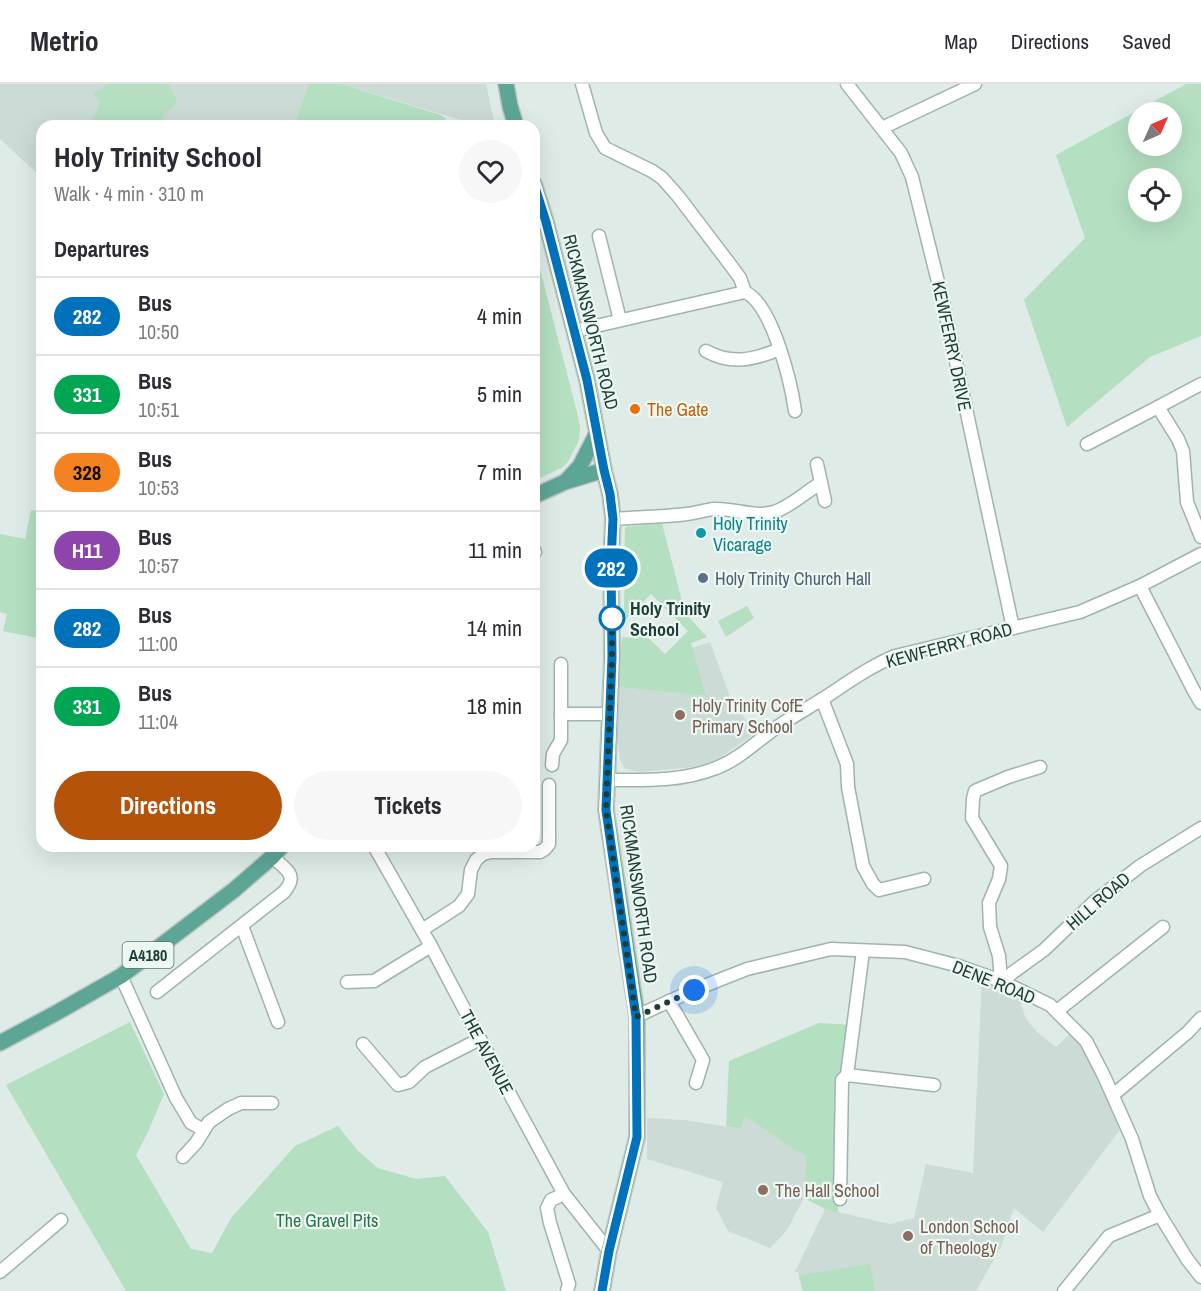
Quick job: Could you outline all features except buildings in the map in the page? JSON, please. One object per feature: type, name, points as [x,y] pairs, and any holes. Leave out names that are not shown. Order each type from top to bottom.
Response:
[{"type":"main road","points":[[506,84],[514,120]]},
{"type":"main road","name":"RICKMANSWORTH ROAD","points":[[540,203],[587,380],[613,519],[612,657],[606,810],[636,1017],[637,1137],[609,1251],[602,1291]]},
{"type":"main road","points":[[565,482],[580,466],[597,433]]},
{"type":"main road","points":[[540,493],[565,482],[604,470]]},
{"type":"main road","name":"A4180","points":[[0,1043],[121,976],[198,918],[276,852]]},
{"type":"street","points":[[582,84],[596,133],[605,148],[652,171],[669,185],[740,278],[745,292]]},
{"type":"street","name":"KEWFERRY DRIVE","points":[[847,84],[901,153],[912,177],[946,318],[1013,628]]},
{"type":"street","points":[[882,128],[975,84]]},
{"type":"street","points":[[599,236],[620,320]]},
{"type":"street","points":[[574,331],[745,292],[752,295],[760,305],[780,349],[791,385],[795,411]]},
{"type":"street","points":[[706,351],[724,359],[736,360],[780,349]]},
{"type":"street","points":[[1087,444],[1201,384]]},
{"type":"street","points":[[1158,407],[1183,451],[1187,502],[1201,537]]},
{"type":"street","points":[[817,464],[825,501]]},
{"type":"street","points":[[613,519],[687,514],[715,509],[732,509],[761,515],[786,507],[822,483]]},
{"type":"street","name":"KEWFERRY ROAD","points":[[606,780],[680,778],[715,769],[866,670],[895,656],[1080,612],[1140,586],[1201,554]]},
{"type":"street","points":[[1140,586],[1201,703]]},
{"type":"street","points":[[552,765],[553,754],[561,740],[561,664]]},
{"type":"street","points":[[822,699],[847,764],[848,787],[863,866],[873,884],[879,890],[924,879]]},
{"type":"street","points":[[561,714],[610,714]]},
{"type":"street","points":[[1001,981],[999,956],[990,927],[988,903],[999,879],[1001,866],[972,819],[975,791],[1040,766]]},
{"type":"street","points":[[422,930],[459,906],[468,894],[471,870],[476,860],[483,854],[540,852],[545,849],[549,844],[549,785]]},
{"type":"street","name":"HILL ROAD","points":[[1001,981],[1044,950],[1094,902],[1140,866],[1201,828]]},
{"type":"street","points":[[157,992],[284,892],[292,878],[278,852]]},
{"type":"street","name":"THE AVENUE","points":[[378,852],[564,1194],[609,1251]]},
{"type":"street","points":[[242,926],[278,1023]]},
{"type":"street","points":[[1057,1011],[1163,927]]},
{"type":"street","points":[[347,982],[374,981],[431,946]]},
{"type":"street","name":"DENE ROAD","points":[[636,1017],[747,969],[831,949],[905,952],[959,966],[1001,981],[1050,1005],[1086,1041],[1132,1139],[1150,1196],[1187,1259],[1201,1277]]},
{"type":"street","points":[[840,1199],[842,1080],[847,1075],[863,951]]},
{"type":"street","points":[[121,976],[176,1098],[191,1123],[204,1130]]},
{"type":"street","points":[[669,1001],[703,1060],[696,1083]]},
{"type":"street","points":[[1113,1095],[1188,1032],[1201,1018]]},
{"type":"street","points":[[363,1044],[398,1085],[409,1082],[425,1067],[480,1039]]},
{"type":"street","points":[[847,1075],[934,1085]]},
{"type":"street","points":[[183,1157],[196,1143],[209,1122],[228,1109],[241,1103],[272,1103]]},
{"type":"street","points":[[564,1194],[551,1200],[547,1208],[569,1284],[567,1291]]},
{"type":"street","points":[[1064,1291],[1109,1236],[1160,1215]]},
{"type":"street","points":[[0,1272],[61,1220]]},
{"type":"shaded area","points":[[0,84],[309,84],[296,120],[36,120],[36,172],[0,139]]},
{"type":"shaded area","points":[[341,84],[486,84],[494,120],[461,120]]},
{"type":"shaded area","name":"Holy Trinity CofE Primary School","points":[[710,642],[730,697],[755,733],[718,759],[702,765],[640,772],[625,769],[620,760],[617,734],[618,687],[705,696],[692,648]]},
{"type":"shaded area","points":[[982,977],[1023,991],[1021,1005],[1026,1019],[1038,1033],[1056,1047],[1076,1028],[1102,1077],[1119,1131],[1043,1232],[1014,1208],[1001,1247],[976,1291],[802,1291],[798,1272],[795,1272],[825,1209],[890,1224],[914,1218],[926,1164],[973,1173]]},
{"type":"shaded area","name":"The Hall School","points":[[745,1116],[806,1156],[804,1198],[787,1230],[770,1248],[728,1231],[716,1208],[723,1182],[647,1159],[647,1118],[685,1120],[741,1129]]},
{"type":"green space","points":[[108,84],[168,84],[176,98],[176,104],[163,114],[163,120],[93,120],[100,102],[94,94]]},
{"type":"green space","points":[[309,84],[341,84],[446,118],[444,120],[296,120]]},
{"type":"green space","points":[[1186,84],[1201,84],[1201,336],[1150,357],[1067,427],[1024,300],[1085,238],[1056,155],[1128,116],[1128,156],[1182,156],[1182,102],[1153,102]]},
{"type":"green space","points":[[540,269],[580,428],[579,440],[563,467],[540,478]]},
{"type":"green space","points":[[31,510],[36,511],[36,638],[3,631],[7,614],[0,612],[0,534],[25,539]]},
{"type":"green space","points":[[662,523],[685,613],[707,637],[691,643],[706,696],[618,687],[622,637],[634,638],[643,633],[665,654],[688,631],[651,594],[624,621],[625,527]]},
{"type":"green space","points":[[747,606],[754,618],[726,637],[718,621]]},
{"type":"green space","name":"The Gravel Pits","points":[[130,1022],[164,1094],[136,1155],[191,1249],[212,1253],[231,1218],[295,1146],[338,1126],[358,1151],[378,1168],[416,1179],[445,1176],[488,1232],[506,1291],[126,1291],[6,1085]]},
{"type":"green space","points":[[819,1023],[854,1025],[847,1075],[838,1213],[804,1198],[806,1156],[745,1116],[741,1129],[726,1126],[729,1061]]},
{"type":"green space","points":[[870,1264],[875,1291],[803,1291],[800,1275]]},
{"type":"bus line","name":"282","points":[[540,203],[587,380],[613,519],[612,657],[606,810],[636,1017],[637,1137],[609,1251],[602,1291]]},
{"type":"place","name":"The Gate","points":[[635,409]]},
{"type":"place","name":"Holy Trinity Vicarage","points":[[701,533]]},
{"type":"place","name":"Holy Trinity Church Hall","points":[[703,578]]},
{"type":"place","name":"Holy Trinity School","points":[[612,618]]},
{"type":"place","name":"Holy Trinity CofE Primary School","points":[[680,715]]},
{"type":"place","name":"The Hall School","points":[[763,1190]]},
{"type":"place","name":"London School of Theology","points":[[908,1236]]},
{"type":"route","points":[[612,618],[612,609],[606,810],[636,1017],[694,990]]}]
